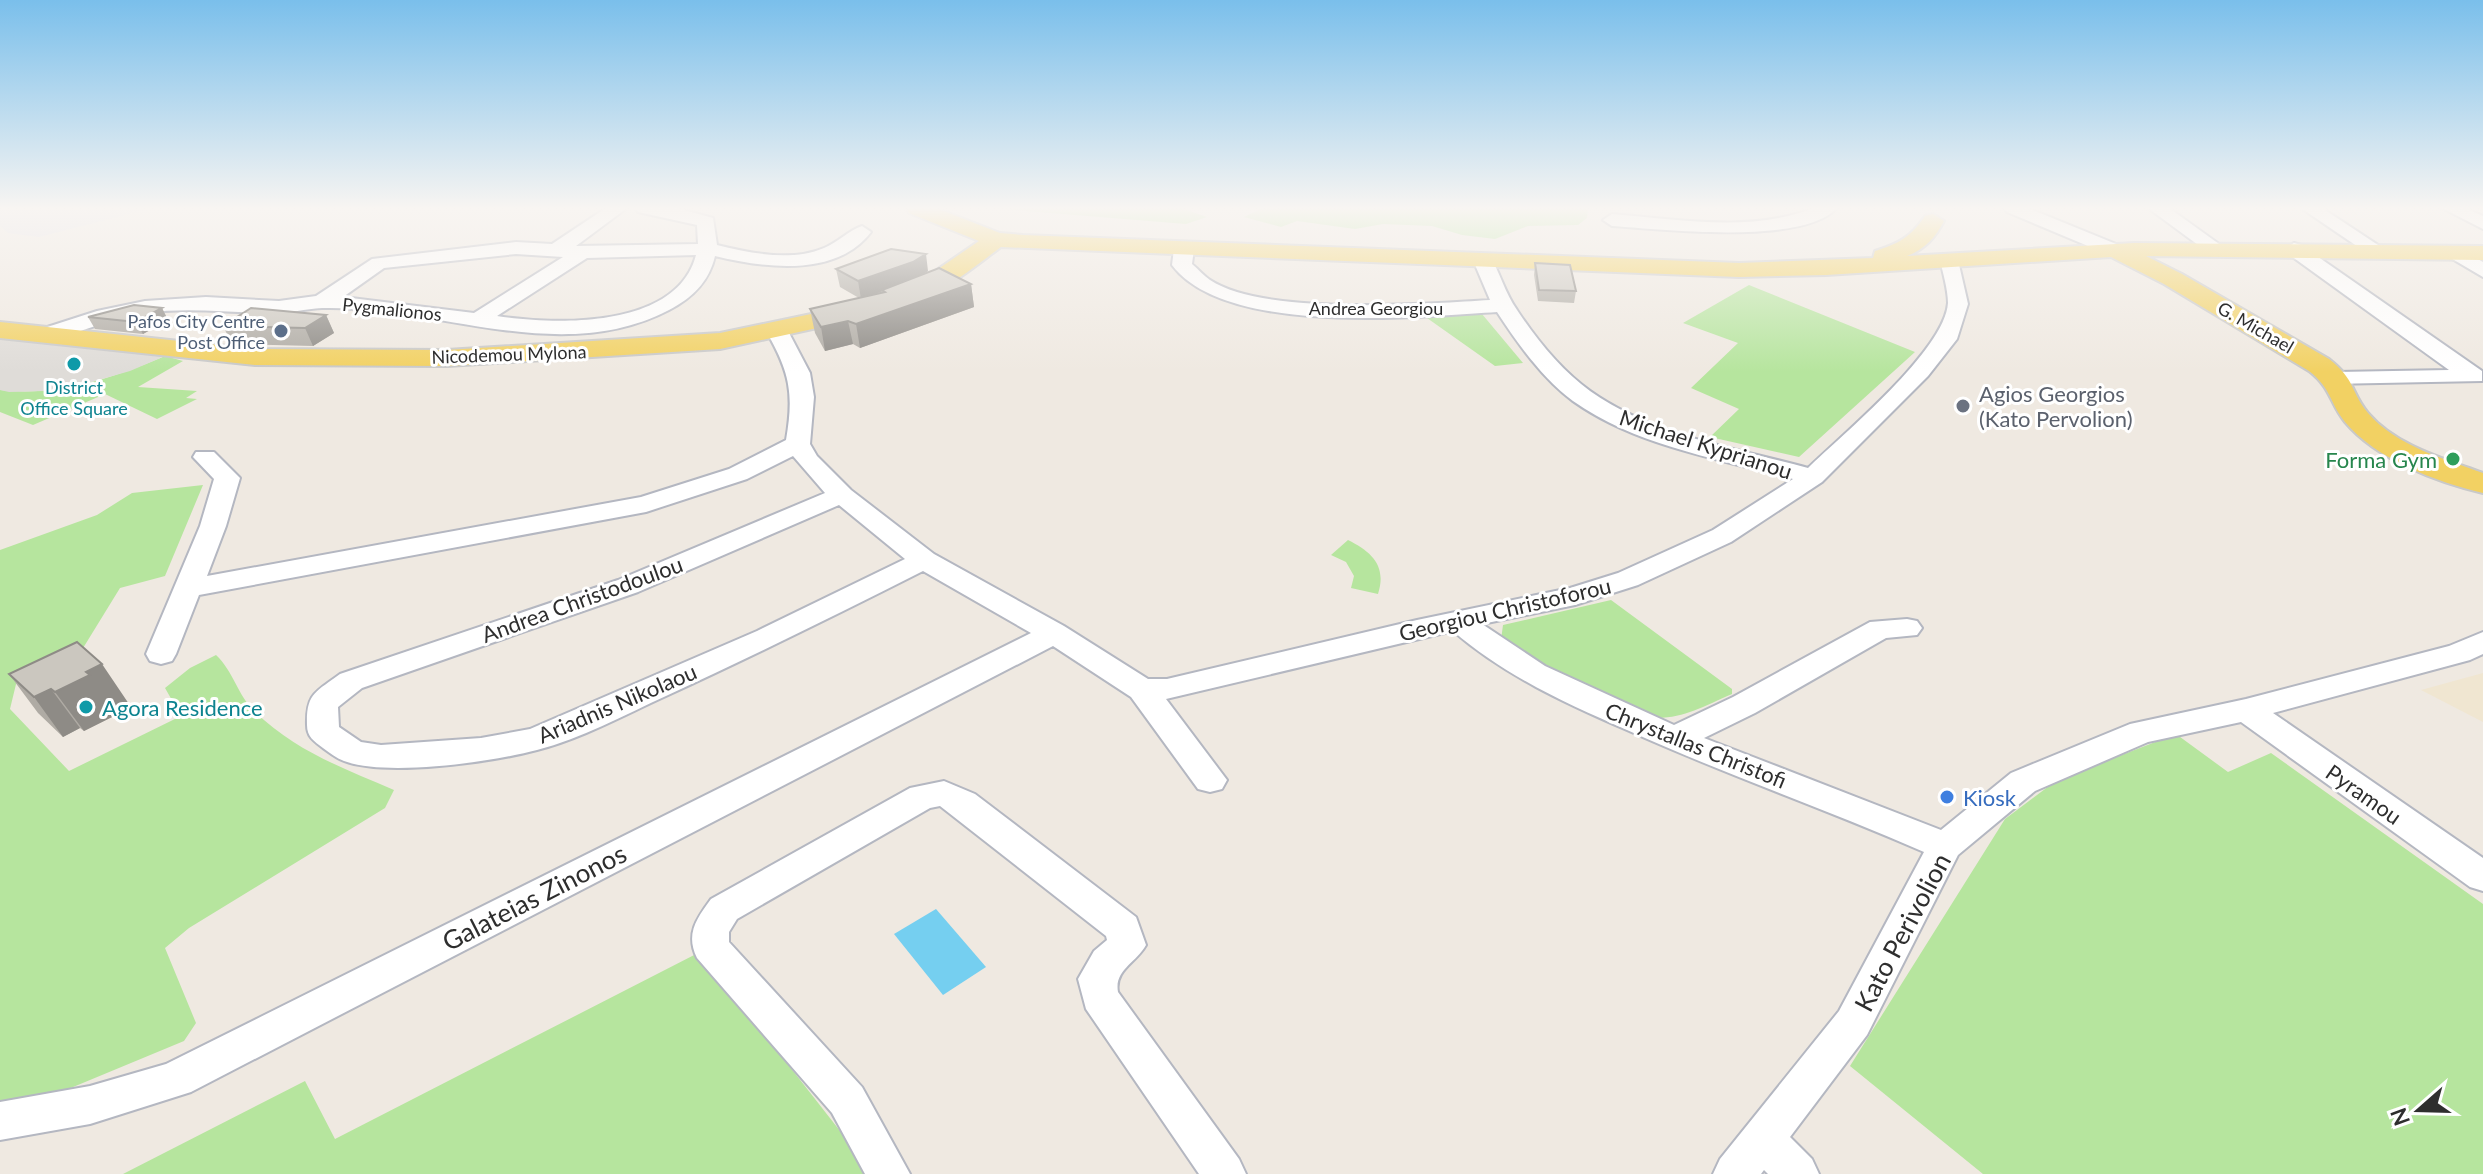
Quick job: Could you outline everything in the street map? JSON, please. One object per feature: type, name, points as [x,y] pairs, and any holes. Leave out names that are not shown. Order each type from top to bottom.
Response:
[{"type":"main road","name":"Nicodemou Mylona","points":[[0,330],[255,357],[417,358],[627,349],[720,341],[858,312],[926,287],[962,263]]},
{"type":"main road","points":[[1554,263],[1739,270],[1836,269],[1915,263]]},
{"type":"main road","points":[[1836,269],[1859,263]]},
{"type":"main road","name":"G. Michael","points":[[2146,263],[2290,347],[2337,379]]},
{"type":"main road","points":[[2337,379],[2355,416],[2378,438],[2420,460],[2483,484]]},
{"type":"street","points":[[321,302],[381,263]]},
{"type":"street","points":[[477,320],[566,263]]},
{"type":"street","name":"Pygmalionos","points":[[46,335],[94,316],[205,303],[278,307],[321,302],[571,328],[640,319],[683,293],[698,278],[706,263]]},
{"type":"street","name":"Andrea Georgiou","points":[[1182,263],[1197,284],[1224,296],[1306,309],[1378,312],[1503,306]]},
{"type":"street","name":"Michael Kyprianou","points":[[1484,263],[1503,306],[1519,329],[1582,396],[1609,413],[1682,439],[1813,477]]},
{"type":"street","name":"Georgiou Christoforou","points":[[1142,690],[1167,689],[1575,596],[1662,566],[1722,536],[1813,477],[1920,371],[1946,339],[1958,304],[1951,263]]},
{"type":"street","points":[[2314,263],[2477,376]]},
{"type":"street","points":[[777,331],[800,372],[805,407],[798,444],[807,460],[842,495],[924,560],[1054,633],[1142,690],[1210,780]]},
{"type":"street","points":[[2337,379],[2477,376]]},
{"type":"street","points":[[188,588],[646,504],[738,474],[798,444]]},
{"type":"street","points":[[161,654],[213,526],[227,478],[205,457]]},
{"type":"street","name":"Andrea Christodoulou","points":[[322,703],[351,681],[628,586],[842,495]]},
{"type":"street","name":"Ariadnis Nikolaou","points":[[322,703],[323,732],[352,752],[381,757],[481,749],[534,740],[579,723],[767,638],[924,560]]},
{"type":"street","name":"Chrystallas Christofi","points":[[1460,621],[1490,648],[1535,676],[1673,739],[1945,846]]},
{"type":"street","points":[[1673,739],[1744,705],[1880,629],[1907,628]]},
{"type":"street","name":"Galateias Zinonos","points":[[0,1121],[64,1113],[124,1098],[177,1079],[1054,633]]},
{"type":"street","name":"Kato Perivolion","points":[[1735,1174],[1853,1023],[1945,846],[2023,782],[2141,732],[2246,710],[2459,653],[2483,642]]},
{"type":"street","name":"Pyramou","points":[[2246,710],[2483,877]]},
{"type":"street","points":[[888,1174],[847,1100],[710,947],[710,929],[724,909],[922,797],[944,793],[963,803],[1123,928],[1127,945],[1107,962],[1097,979],[1100,997],[1224,1174]]},
{"type":"street","points":[[1764,1140],[1797,1174]]},
{"type":"shaded area","name":"District Office Square","points":[[0,337],[165,356],[130,371],[81,385],[9,392],[0,390]]},
{"type":"shaded area","points":[[2483,673],[2483,722],[2421,690]]},
{"type":"green space","points":[[1749,285],[1915,352],[1799,457],[1710,437],[1739,409],[1691,388],[1738,343],[1683,323]]},
{"type":"green space","points":[[1482,314],[1523,363],[1495,366],[1427,318]]},
{"type":"green space","points":[[165,356],[183,361],[138,387],[197,391],[186,398],[197,399],[157,419],[105,394],[33,425],[0,412],[0,390],[43,391],[84,384]]},
{"type":"green space","points":[[203,485],[165,576],[120,588],[80,653],[17,680],[10,709],[69,771],[181,716],[165,688],[190,668],[216,655],[248,705],[270,725],[320,757],[394,790],[385,808],[189,928],[165,948],[196,1023],[184,1041],[49,1097],[0,1105],[0,550],[97,515],[132,493]]},
{"type":"green space","points":[[1348,540],[1370,555],[1379,568],[1378,594],[1351,588],[1354,576],[1346,562],[1331,555]]},
{"type":"green space","points":[[1611,600],[1732,689],[1732,694],[1676,716],[1638,716],[1501,640],[1503,625]]},
{"type":"green space","points":[[2176,734],[2228,772],[2271,753],[2483,904],[2483,1174],[1983,1174],[1850,1066],[2005,819],[2057,780]]},
{"type":"green space","points":[[700,952],[851,1145],[868,1174],[123,1174],[305,1081],[335,1139]]},
{"type":"water","points":[[936,909],[986,967],[943,995],[894,934]]},
{"type":"building","points":[[853,263],[911,263],[858,281],[836,269]]},
{"type":"building","points":[[1535,263],[1570,265],[1576,291],[1539,290]]},
{"type":"building","points":[[939,268],[971,284],[856,324],[848,321],[821,327],[810,309],[885,292],[882,290]]},
{"type":"building","points":[[134,305],[162,308],[136,322],[88,317]]},
{"type":"building","points":[[251,308],[326,315],[305,328],[223,326]]},
{"type":"building","points":[[77,642],[102,664],[86,672],[90,675],[55,692],[51,689],[34,697],[9,674]]},
{"type":"place","name":"Pafos City Centre Post Office","points":[[281,331]]},
{"type":"place","name":"District Office Square","points":[[74,364]]},
{"type":"place","name":"Agios Georgios (Kato Pervolion)","points":[[1963,406]]},
{"type":"place","name":"Forma Gym","points":[[2453,459]]},
{"type":"place","name":"Agora Residence","points":[[86,707]]},
{"type":"place","name":"Kiosk","points":[[1947,797]]}]
